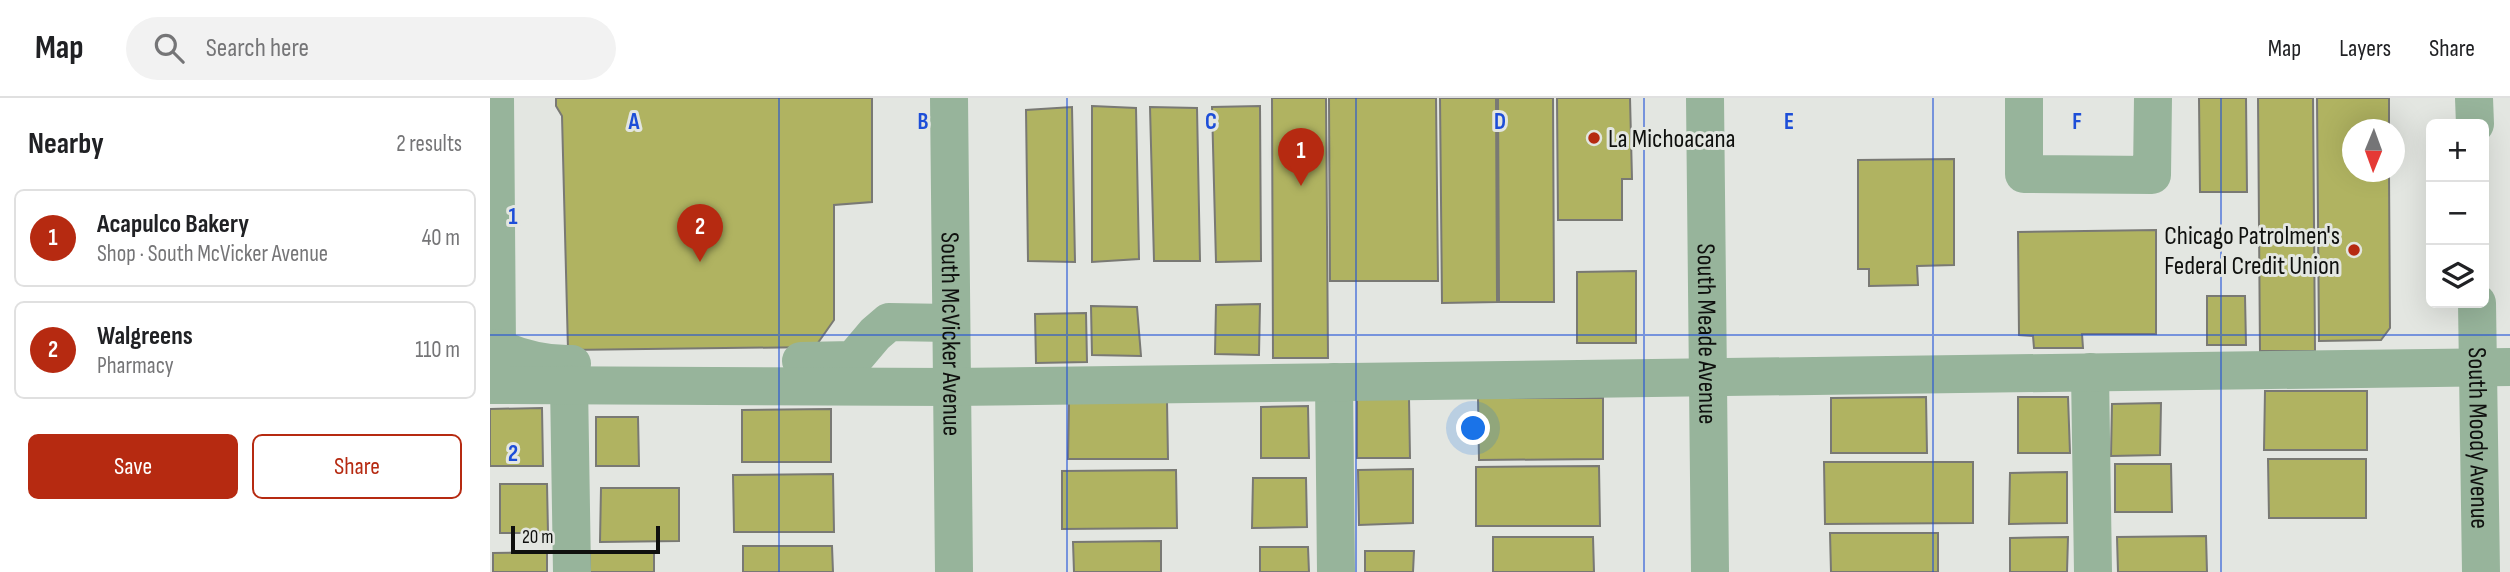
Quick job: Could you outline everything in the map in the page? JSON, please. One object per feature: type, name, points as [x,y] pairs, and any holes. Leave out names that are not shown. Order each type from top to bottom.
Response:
[{"type":"street","points":[[495,98],[493,348],[549,365],[853,360],[889,322],[951,323]]},
{"type":"street","name":"South McVicker Avenue","points":[[949,98],[954,572]]},
{"type":"street","name":"South Meade Avenue","points":[[1705,98],[1710,572]]},
{"type":"street","points":[[2024,98],[2024,174],[2126,175],[2152,175],[2152,98]]},
{"type":"street","points":[[2474,98],[2475,119]]},
{"type":"street","name":"South Moody Avenue","points":[[2478,308],[2494,367],[2481,572]]},
{"type":"street","points":[[490,385],[952,387],[2494,367]]},
{"type":"street","points":[[2090,372],[2093,572]]},
{"type":"street","points":[[1334,382],[1336,572]]},
{"type":"street","points":[[569,384],[572,572]]},
{"type":"building","points":[[556,98],[872,98],[872,202],[834,205],[834,320],[815,347],[568,350],[562,116],[556,106]]},
{"type":"building","points":[[1272,98],[1326,98],[1328,358],[1273,358]]},
{"type":"building","points":[[1329,98],[1436,98],[1438,281],[1330,281]]},
{"type":"building","points":[[1440,98],[1496,98],[1497,302],[1442,303]]},
{"type":"building","points":[[1498,98],[1553,98],[1554,302],[1499,302]]},
{"type":"building","name":"La Michoacana","points":[[1557,98],[1630,98],[1632,179],[1622,179],[1622,220],[1558,220]]},
{"type":"building","points":[[2199,98],[2246,98],[2247,192],[2200,192]]},
{"type":"building","points":[[2258,98],[2313,98],[2315,351],[2260,351]]},
{"type":"building","name":"Chicago Patrolmen's Federal Credit Union","points":[[2317,98],[2389,98],[2389,119],[2342,119],[2342,182],[2389,182],[2390,328],[2381,340],[2319,341]]},
{"type":"building","points":[[1092,106],[1136,108],[1139,259],[1092,262]]},
{"type":"building","points":[[1260,106],[1261,261],[1216,262],[1212,107]]},
{"type":"building","points":[[1072,107],[1075,262],[1028,261],[1026,110]]},
{"type":"building","points":[[1150,107],[1197,108],[1200,261],[1154,261]]},
{"type":"building","points":[[1954,159],[1954,265],[1917,266],[1918,285],[1869,286],[1869,269],[1858,269],[1858,160]]},
{"type":"building","points":[[2156,230],[2156,334],[2082,334],[2083,348],[2034,348],[2033,336],[2019,335],[2018,232]]},
{"type":"building","points":[[1636,271],[1636,343],[1577,343],[1577,272]]},
{"type":"building","points":[[2207,296],[2245,296],[2246,345],[2207,345]]},
{"type":"building","points":[[1260,304],[1259,355],[1215,354],[1216,305]]},
{"type":"building","points":[[1091,306],[1137,307],[1141,356],[1092,355]]},
{"type":"building","points":[[1086,313],[1087,362],[1036,363],[1035,314]]},
{"type":"building","points":[[2265,391],[2367,391],[2367,450],[2264,450]]},
{"type":"building","points":[[1926,397],[1927,453],[1831,453],[1831,398]]},
{"type":"building","points":[[2018,397],[2068,397],[2070,453],[2018,453]]},
{"type":"building","points":[[1357,398],[1409,398],[1410,458],[1357,458]]},
{"type":"building","points":[[1478,398],[1603,398],[1603,459],[1479,460]]},
{"type":"building","points":[[1167,401],[1168,459],[1068,459],[1069,403]]},
{"type":"building","points":[[2161,403],[2160,455],[2111,456],[2112,404]]},
{"type":"building","points":[[1308,406],[1309,458],[1261,458],[1261,407]]},
{"type":"building","points":[[542,408],[543,466],[490,466],[490,409]]},
{"type":"building","points":[[831,409],[831,462],[742,462],[742,410]]},
{"type":"building","points":[[596,417],[638,417],[639,466],[596,466]]},
{"type":"building","points":[[2268,459],[2366,459],[2366,518],[2269,518]]},
{"type":"building","points":[[1824,462],[1973,462],[1973,523],[1825,524]]},
{"type":"building","points":[[2115,464],[2171,464],[2172,512],[2115,512]]},
{"type":"building","points":[[1599,466],[1600,526],[1476,526],[1476,467]]},
{"type":"building","points":[[1413,469],[1413,523],[1359,525],[1358,470]]},
{"type":"building","points":[[1176,470],[1177,528],[1062,529],[1062,471]]},
{"type":"building","points":[[2067,472],[2067,523],[2009,524],[2010,473]]},
{"type":"building","points":[[833,474],[834,532],[734,532],[733,475]]},
{"type":"building","points":[[1253,478],[1306,478],[1307,527],[1252,528]]},
{"type":"building","points":[[500,484],[547,484],[548,533],[500,533]]},
{"type":"building","points":[[601,488],[679,488],[679,541],[600,542]]},
{"type":"building","points":[[1830,533],[1938,533],[1938,572],[1831,572]]},
{"type":"building","points":[[2206,536],[2207,572],[2118,572],[2117,537]]},
{"type":"building","points":[[1493,537],[1593,537],[1594,572],[1493,572]]},
{"type":"building","points":[[2068,537],[2067,572],[2010,572],[2010,538]]},
{"type":"building","points":[[1161,541],[1161,572],[1074,572],[1073,542]]},
{"type":"building","points":[[743,546],[832,546],[833,572],[743,572]]},
{"type":"building","points":[[1260,547],[1308,547],[1309,572],[1260,572]]},
{"type":"building","points":[[590,551],[654,551],[654,572],[590,572]]},
{"type":"building","points":[[1365,551],[1414,551],[1413,572],[1365,572]]},
{"type":"building","points":[[547,552],[547,572],[493,572],[493,553]]},
{"type":"place","name":"La Michoacana","points":[[1594,138]]},
{"type":"place","name":"Acapulco Bakery","points":[[1301,186]]},
{"type":"place","name":"Chicago Patrolmen's Federal Credit Union","points":[[2354,250]]},
{"type":"place","name":"Walgreens","points":[[700,262]]}]
